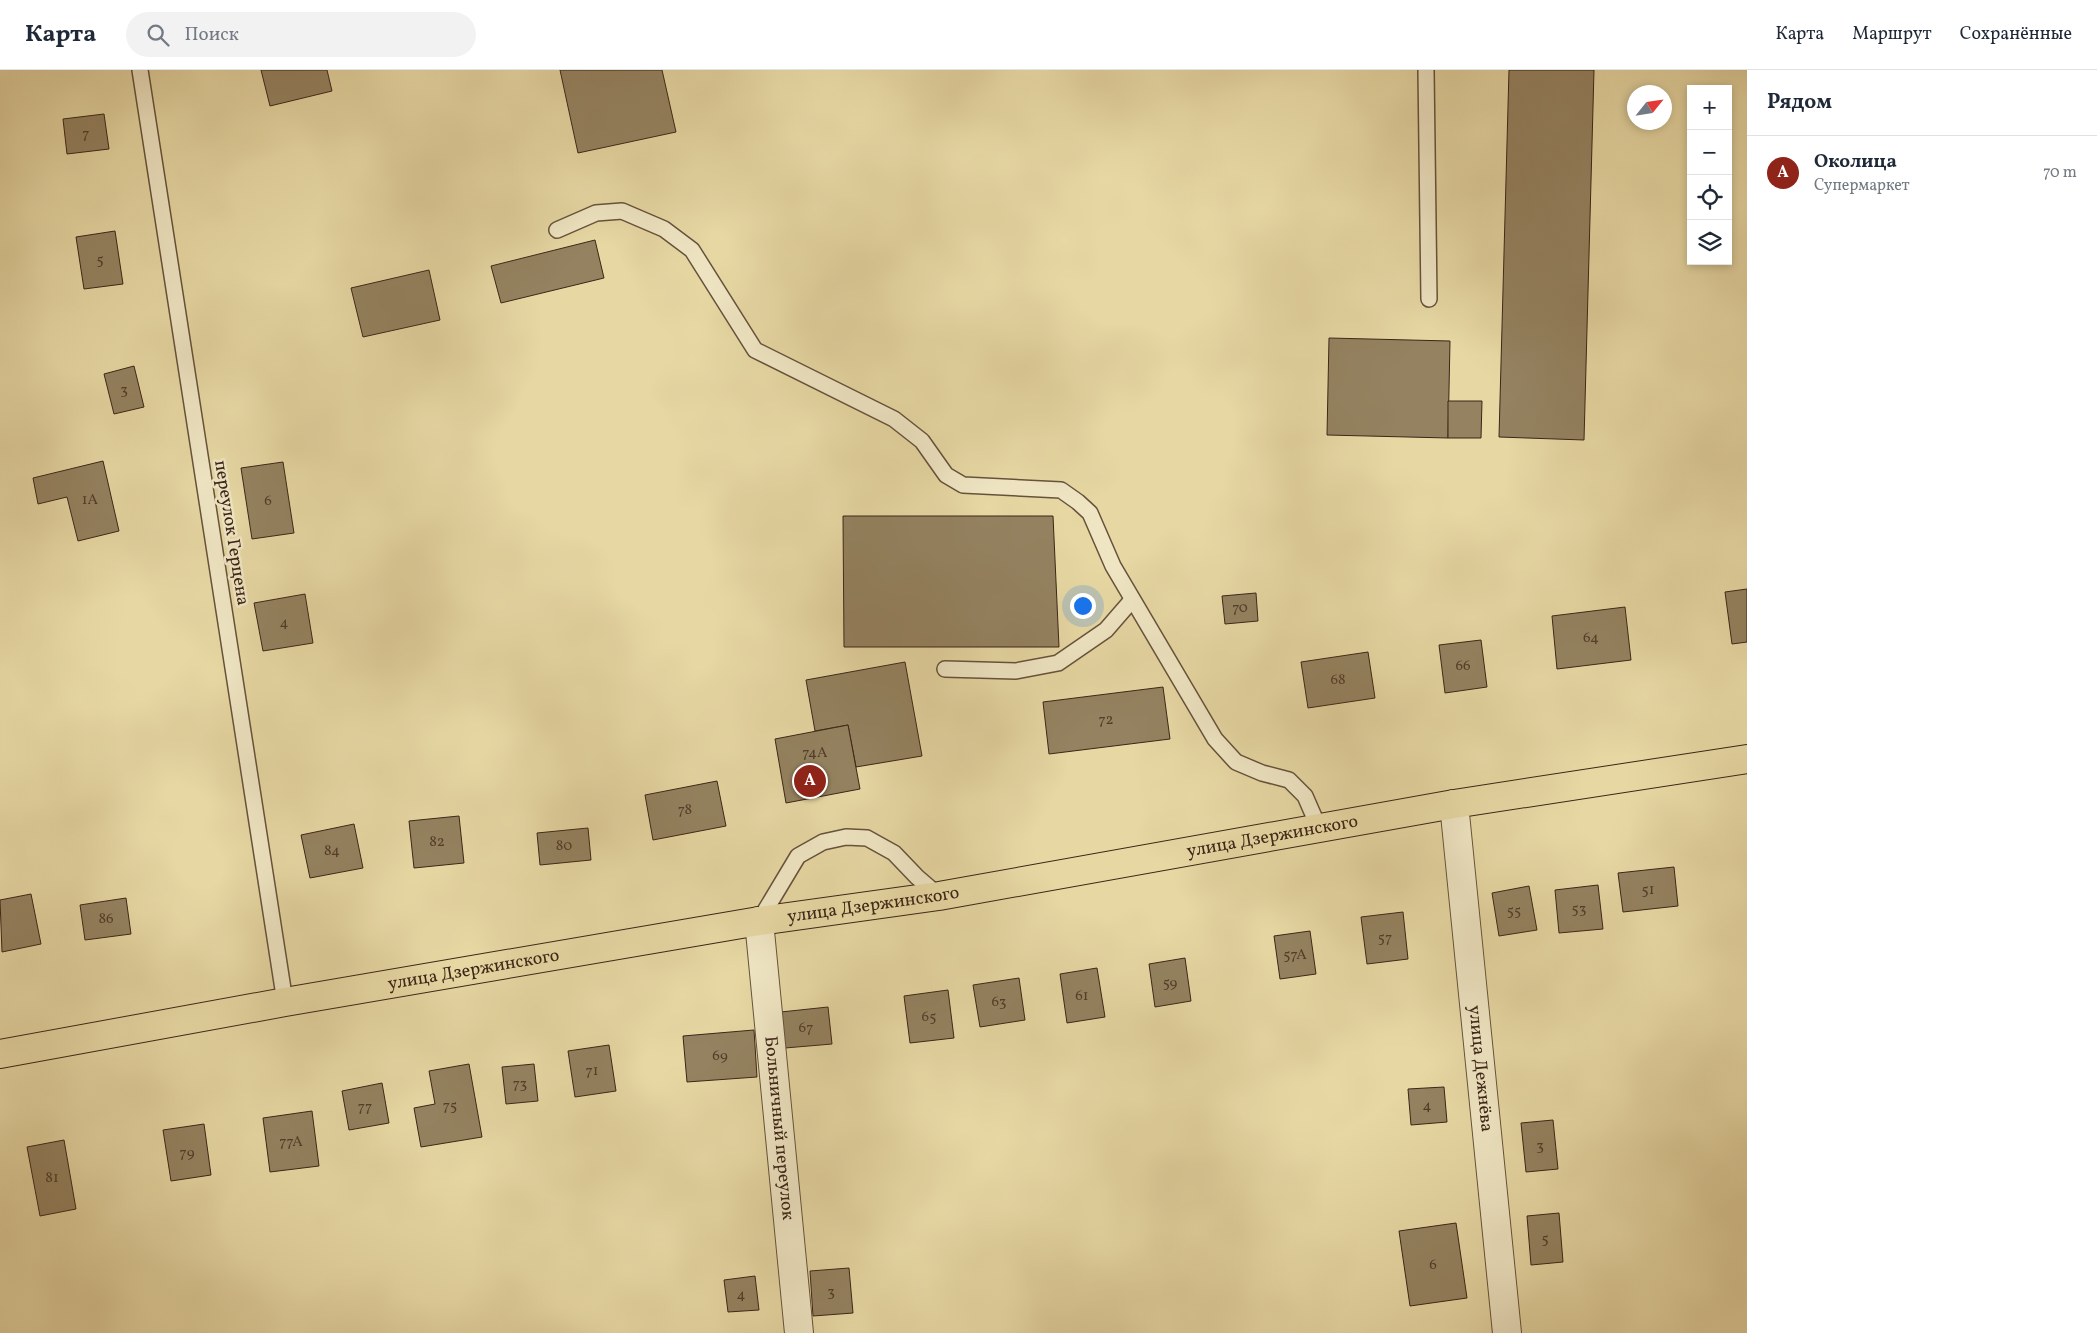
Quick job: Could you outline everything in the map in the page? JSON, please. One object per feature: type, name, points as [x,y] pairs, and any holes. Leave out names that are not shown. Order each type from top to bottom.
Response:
[{"type":"main road","name":"улица Дзержинского","points":[[0,1054],[285,1002],[758,921],[939,896],[1454,804],[1747,759]]},
{"type":"street","name":"улица Дежнёва","points":[[1454,804],[1507,1333]]},
{"type":"street","name":"Больничный переулок","points":[[758,921],[799,1333]]},
{"type":"lane","name":"переулок Герцена","points":[[140,70],[285,1002]]},
{"type":"lane","points":[[1426,70],[1429,299]]},
{"type":"lane","points":[[557,230],[596,213],[622,211],[664,229],[692,250],[754,350],[894,419],[922,441],[946,475],[963,485],[1061,490],[1078,502],[1090,513],[1113,566],[1215,740],[1236,762],[1262,773],[1289,780],[1305,796],[1319,828]]},
{"type":"lane","points":[[945,669],[1016,671],[1058,663],[1106,630],[1132,600]]},
{"type":"lane","points":[[758,921],[798,856],[823,842],[846,837],[867,838],[894,854],[939,896]]},
{"type":"building","points":[[261,70],[327,70],[332,91],[270,106]]},
{"type":"building","points":[[560,70],[662,70],[676,132],[578,153]]},
{"type":"building","points":[[1509,70],[1594,70],[1584,440],[1499,437]]},
{"type":"building","points":[[104,114],[109,149],[67,154],[63,119]]},
{"type":"building","points":[[115,231],[123,284],[84,289],[76,237]]},
{"type":"building","points":[[595,240],[604,278],[501,303],[491,266]]},
{"type":"building","points":[[429,270],[440,320],[363,337],[351,288]]},
{"type":"building","points":[[1329,338],[1450,341],[1448,438],[1327,435]]},
{"type":"building","points":[[134,366],[144,407],[114,414],[104,374]]},
{"type":"building","points":[[1448,401],[1482,401],[1481,438],[1448,438]]},
{"type":"building","points":[[103,461],[119,531],[78,541],[67,497],[38,504],[33,478]]},
{"type":"building","points":[[283,462],[294,533],[252,539],[241,468]]},
{"type":"building","points":[[843,516],[1053,516],[1059,647],[844,647]]},
{"type":"building","points":[[1747,589],[1747,642],[1732,644],[1725,592]]},
{"type":"building","points":[[1256,593],[1258,621],[1225,624],[1222,596]]},
{"type":"building","points":[[305,594],[313,643],[263,651],[254,603]]},
{"type":"building","points":[[1625,607],[1631,660],[1557,669],[1552,616]]},
{"type":"building","points":[[1481,640],[1487,687],[1445,693],[1439,645]]},
{"type":"building","points":[[1368,652],[1375,698],[1308,708],[1301,662]]},
{"type":"building","points":[[905,662],[922,756],[856,767],[848,725],[815,731],[806,680]]},
{"type":"building","points":[[1163,687],[1170,739],[1049,754],[1043,702]]},
{"type":"building","points":[[848,725],[860,789],[786,803],[775,739]]},
{"type":"building","points":[[717,781],[726,826],[653,840],[645,795]]},
{"type":"building","points":[[459,816],[464,863],[414,868],[409,821]]},
{"type":"building","points":[[354,824],[363,868],[310,878],[301,835]]},
{"type":"building","points":[[588,828],[591,860],[540,865],[537,833]]},
{"type":"building","points":[[1674,867],[1678,906],[1623,912],[1618,873]]},
{"type":"building","points":[[1598,885],[1603,929],[1559,933],[1555,890]]},
{"type":"building","points":[[1529,886],[1537,930],[1499,936],[1492,893]]},
{"type":"building","points":[[31,894],[41,944],[2,952],[0,900]]},
{"type":"building","points":[[126,898],[131,934],[85,940],[80,905]]},
{"type":"building","points":[[1403,912],[1408,959],[1367,964],[1361,917]]},
{"type":"building","points":[[1310,931],[1316,974],[1280,979],[1274,936]]},
{"type":"building","points":[[1185,958],[1191,1001],[1155,1007],[1149,964]]},
{"type":"building","points":[[1097,968],[1105,1017],[1067,1023],[1060,974]]},
{"type":"building","points":[[1019,978],[1025,1020],[980,1027],[973,985]]},
{"type":"building","points":[[948,990],[954,1038],[910,1043],[904,996]]},
{"type":"building","points":[[828,1007],[832,1044],[785,1048],[781,1012]]},
{"type":"building","points":[[754,1030],[757,1077],[687,1082],[683,1036]]},
{"type":"building","points":[[609,1045],[616,1091],[575,1097],[568,1051]]},
{"type":"building","points":[[469,1064],[482,1137],[421,1147],[414,1108],[435,1104],[429,1071]]},
{"type":"building","points":[[534,1064],[538,1101],[506,1104],[502,1067]]},
{"type":"building","points":[[382,1083],[389,1123],[349,1130],[342,1091]]},
{"type":"building","points":[[1444,1087],[1447,1122],[1411,1125],[1408,1089]]},
{"type":"building","points":[[312,1111],[319,1166],[270,1172],[263,1118]]},
{"type":"building","points":[[1553,1120],[1558,1169],[1526,1172],[1521,1123]]},
{"type":"building","points":[[204,1124],[211,1175],[171,1181],[163,1130]]},
{"type":"building","points":[[64,1140],[76,1209],[40,1216],[27,1147]]},
{"type":"building","points":[[1559,1213],[1563,1262],[1531,1265],[1527,1216]]},
{"type":"building","points":[[1456,1223],[1467,1298],[1410,1306],[1399,1231]]},
{"type":"building","points":[[849,1268],[853,1313],[813,1316],[810,1271]]},
{"type":"building","points":[[755,1276],[759,1310],[728,1312],[724,1280]]},
{"type":"place","name":"Околица","points":[[810,781]]}]
